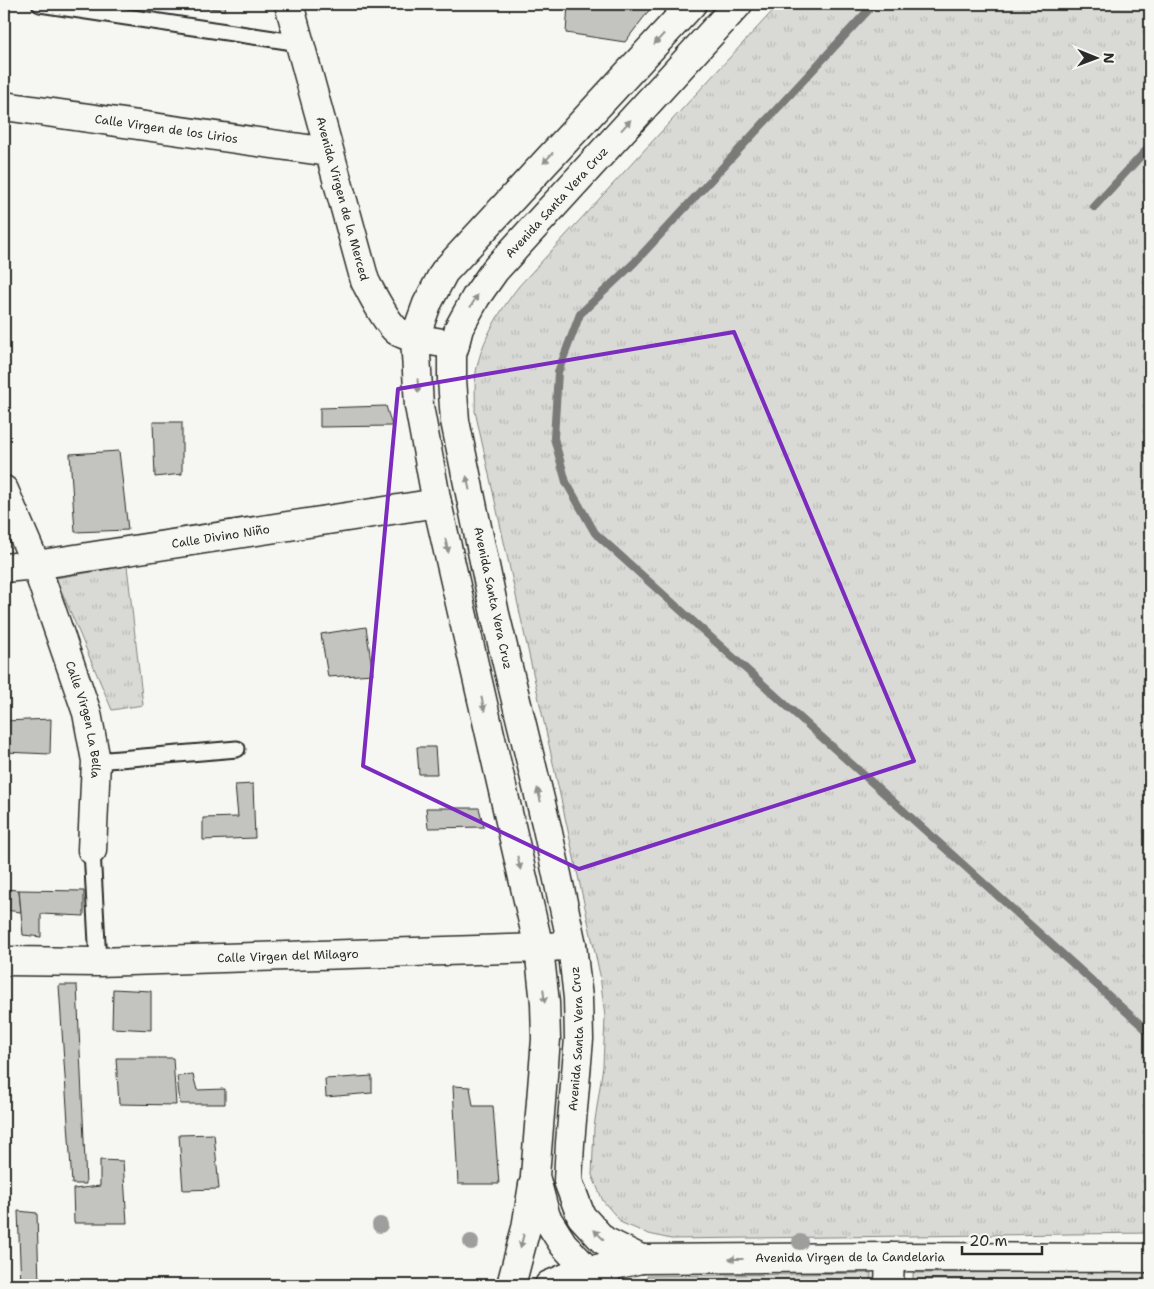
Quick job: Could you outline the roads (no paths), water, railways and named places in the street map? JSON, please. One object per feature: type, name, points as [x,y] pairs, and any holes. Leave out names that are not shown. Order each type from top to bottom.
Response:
[{"type":"main road","name":"Avenida Virgen de la Merced","points":[[289,4],[365,280],[379,308],[397,331],[415,337],[455,345]]},
{"type":"main road","points":[[510,1285],[526,1228],[535,1176],[546,1039],[545,1003],[539,948],[424,442],[419,406],[415,337],[426,304],[444,272],[692,4]]},
{"type":"main road","name":"Avenida Santa Vera Cruz","points":[[641,1259],[604,1240],[581,1216],[568,1181],[579,1039],[578,998],[572,945],[495,614],[455,422],[452,355],[459,328],[476,297],[495,270],[738,4]]},
{"type":"main road","name":"Calle Virgen de los Lirios","points":[[4,106],[329,152]]},
{"type":"main road","name":"Calle Virgen La Bella","points":[[4,490],[36,565],[87,713],[96,761],[92,850]]},
{"type":"main road","name":"Calle Divino Niño","points":[[4,568],[36,565],[437,503]]},
{"type":"main road","name":"Calle Virgen del Milagro","points":[[4,961],[98,962],[539,948],[572,945]]},
{"type":"main road","points":[[535,1176],[546,1217],[563,1244],[597,1278]]},
{"type":"main road","points":[[890,1257],[890,1285]]},
{"type":"main road","name":"Avenida Virgen de la Candelaria","points":[[549,1285],[570,1276],[597,1278],[641,1259],[890,1257],[1150,1258]]},
{"type":"lane","points":[[40,4],[300,43]]},
{"type":"lane","points":[[96,761],[236,750]]},
{"type":"lane","name":"Calle Virgen La Bella","points":[[92,850],[98,962]]},
{"type":"waterway","points":[[874,4],[634,263],[580,314],[558,372],[554,438],[566,482],[595,533],[1150,1033]]},
{"type":"waterway","points":[[1094,207],[1150,146]]}]
